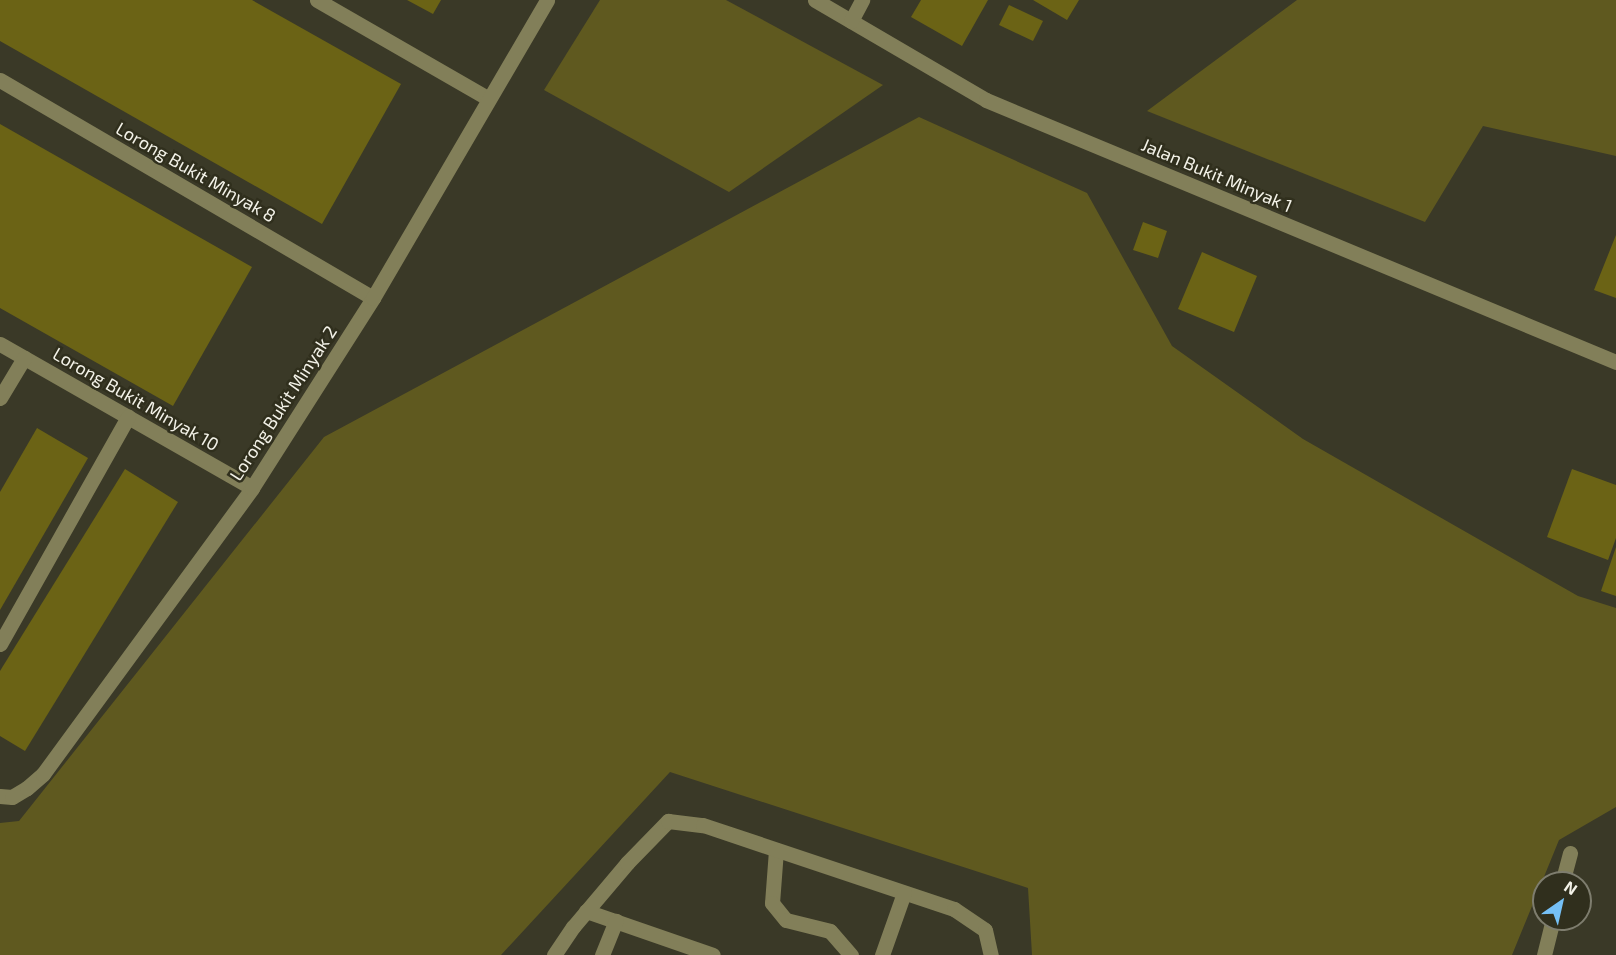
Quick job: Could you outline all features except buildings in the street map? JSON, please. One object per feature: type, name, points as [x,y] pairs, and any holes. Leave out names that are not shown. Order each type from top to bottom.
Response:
[{"type":"street","points":[[317,0],[489,99]]},
{"type":"street","name":"Lorong Bukit Minyak 2","points":[[6,796],[27,788],[44,774],[252,488],[373,298],[547,0]]},
{"type":"street","name":"Jalan Bukit Minyak 1","points":[[815,0],[986,100],[1616,362]]},
{"type":"street","points":[[850,21],[862,0]]},
{"type":"street","name":"Lorong Bukit Minyak 8","points":[[0,80],[373,298]]},
{"type":"street","name":"Lorong Bukit Minyak 10","points":[[0,344],[252,488]]},
{"type":"street","points":[[0,398],[24,358]]},
{"type":"street","points":[[0,644],[128,417]]},
{"type":"street","points":[[554,955],[586,911],[627,863],[668,821],[703,825],[954,909],[985,930],[991,955]]},
{"type":"street","points":[[776,850],[772,903],[786,920],[830,931],[851,955]]},
{"type":"street","points":[[1565,871],[1570,853]]},
{"type":"street","points":[[882,955],[904,893]]},
{"type":"street","points":[[586,911],[708,954]]},
{"type":"street","points":[[602,955],[616,921]]},
{"type":"street","points":[[1544,955],[1550,931]]},
{"type":"shaded area","points":[[600,0],[726,0],[883,85],[729,192],[544,90]]},
{"type":"shaded area","points":[[1297,0],[1616,0],[1616,156],[1483,126],[1425,222],[1147,111]]},
{"type":"shaded area","points":[[919,117],[1087,193],[1172,346],[1303,439],[1578,596],[1616,608],[1616,807],[1559,840],[1546,871],[1532,871],[1532,906],[1512,955],[1032,955],[1028,888],[670,772],[501,955],[0,955],[0,823],[19,821],[324,437]]}]
